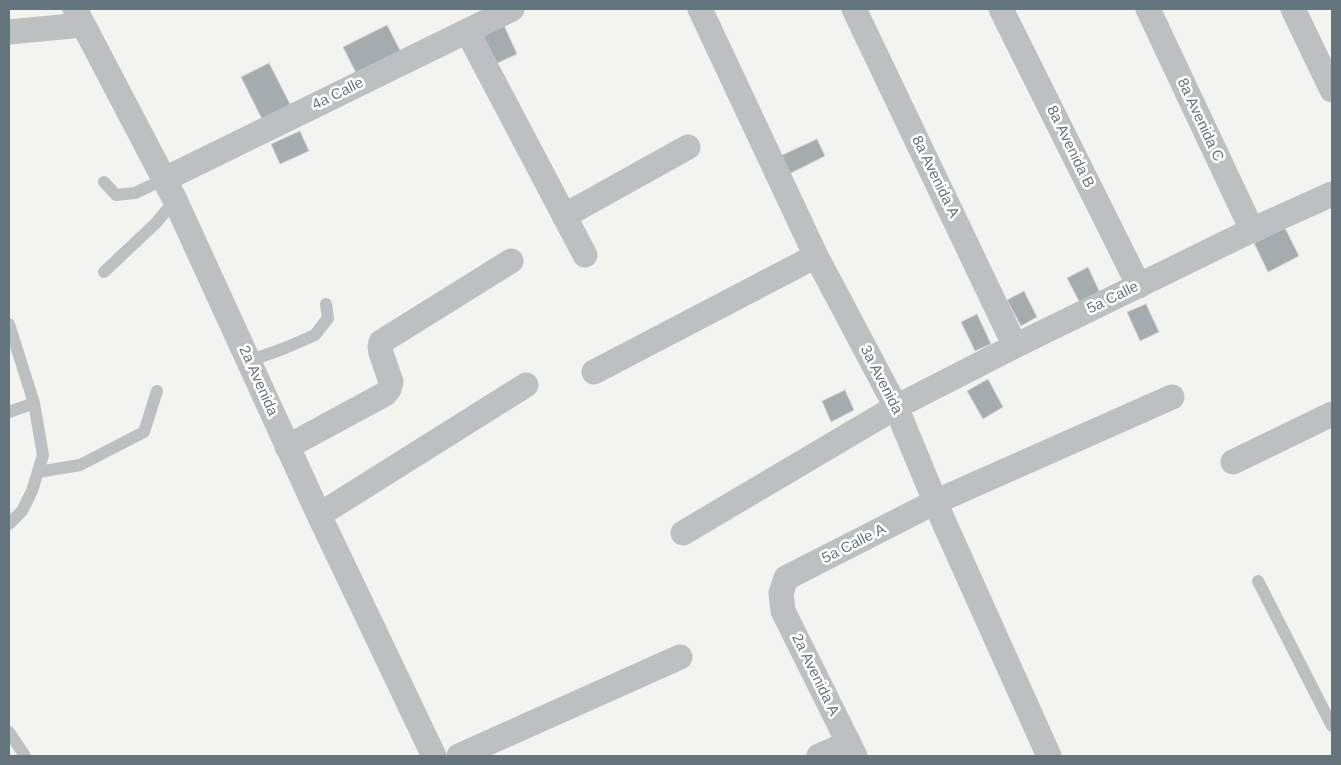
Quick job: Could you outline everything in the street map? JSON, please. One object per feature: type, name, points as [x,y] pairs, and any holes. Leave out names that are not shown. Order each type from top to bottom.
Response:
[{"type":"street","name":"4a Calle","points":[[170,190],[467,31],[512,9]]},
{"type":"street","name":"3a Avenida","points":[[700,9],[816,256],[896,407],[935,502],[1049,756]]},
{"type":"street","name":"8a Avenida A","points":[[854,9],[1015,346]]},
{"type":"street","name":"8a Avenida B","points":[[1001,9],[1139,286]]},
{"type":"street","name":"8a Avenida C","points":[[1148,9],[1252,230]]},
{"type":"street","points":[[1293,9],[1332,90]]},
{"type":"street","points":[[9,32],[79,17]]},
{"type":"street","name":"2a Avenida","points":[[79,17],[170,190],[318,515],[434,756]]},
{"type":"street","points":[[467,31],[585,255]]},
{"type":"street","points":[[564,216],[688,147]]},
{"type":"street","name":"5a Calle","points":[[683,532],[896,407],[1015,346],[1252,230],[1332,194]]},
{"type":"street","points":[[594,372],[816,256]]},
{"type":"street","points":[[287,447],[385,394],[391,382],[381,354],[381,342],[511,261]]},
{"type":"street","points":[[318,515],[526,385]]},
{"type":"street","name":"5a Calle A","points":[[781,593],[786,578],[935,502],[1172,396]]},
{"type":"street","points":[[1233,462],[1332,414]]},
{"type":"street","name":"2a Avenida A","points":[[781,593],[783,611],[852,750]]},
{"type":"street","points":[[459,756],[680,657]]},
{"type":"street","points":[[819,756],[852,750]]},
{"type":"lane","points":[[104,182],[116,195],[170,190],[156,223],[104,272]]},
{"type":"lane","points":[[249,361],[316,335],[328,318],[326,304]]},
{"type":"lane","points":[[9,324],[34,403],[43,455],[32,491],[22,511],[9,524]]},
{"type":"lane","points":[[38,472],[80,465],[144,432],[157,391]]},
{"type":"lane","points":[[9,412],[34,403]]},
{"type":"lane","points":[[1258,581],[1332,726]]},
{"type":"lane","points":[[9,732],[25,756]]},
{"type":"building","points":[[503,23],[517,54],[493,65],[478,35]]},
{"type":"building","points":[[387,25],[403,56],[359,79],[343,47]]},
{"type":"building","points":[[269,63],[291,106],[263,121],[241,77]]},
{"type":"building","points":[[300,131],[309,151],[280,164],[271,144]]},
{"type":"building","points":[[817,139],[825,156],[787,175],[778,157]]},
{"type":"building","points":[[1285,228],[1299,256],[1268,272],[1254,243]]},
{"type":"building","points":[[1088,267],[1100,293],[1080,303],[1067,278]]},
{"type":"building","points":[[1024,291],[1037,317],[1021,326],[1007,300]]},
{"type":"building","points":[[1146,304],[1159,332],[1140,341],[1127,312]]},
{"type":"building","points":[[977,314],[991,344],[975,351],[961,322]]},
{"type":"building","points":[[988,379],[1003,407],[983,419],[967,391]]},
{"type":"building","points":[[845,390],[854,410],[831,422],[822,401]]}]
